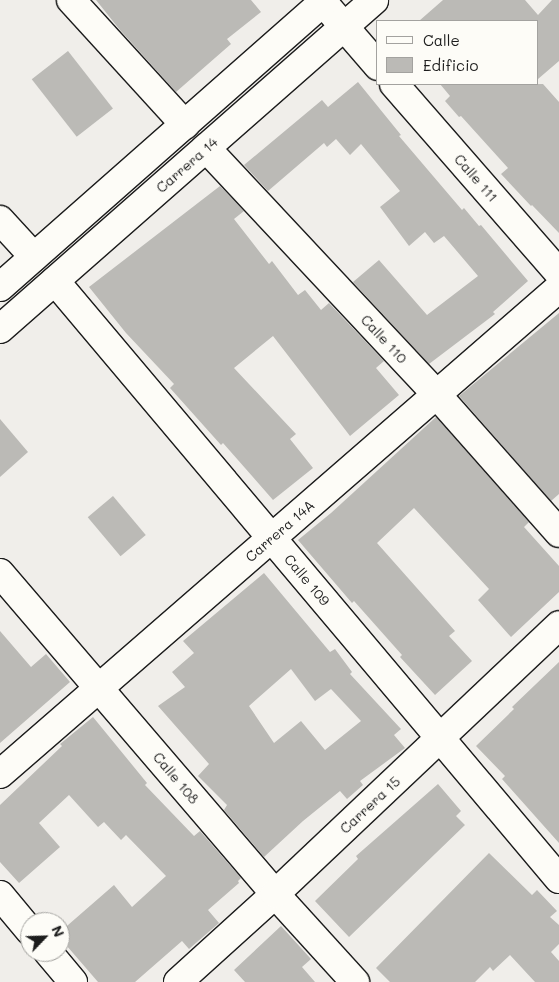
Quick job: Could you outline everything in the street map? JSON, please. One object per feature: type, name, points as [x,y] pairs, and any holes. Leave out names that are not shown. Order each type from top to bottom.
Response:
[{"type":"street","points":[[71,0],[185,125]]},
{"type":"street","name":"Carrera 14","points":[[0,329],[374,0]]},
{"type":"street","points":[[0,287],[323,1],[376,64]]},
{"type":"street","name":"Calle 111","points":[[395,85],[559,273]]},
{"type":"street","name":"Calle 110","points":[[206,148],[437,395],[559,533]]},
{"type":"street","points":[[0,220],[34,257]]},
{"type":"street","name":"Calle 109","points":[[54,281],[559,879]]},
{"type":"street","name":"Carrera 14A","points":[[0,774],[559,288]]},
{"type":"street","name":"Calle 108","points":[[0,573],[275,894],[355,982]]},
{"type":"street","name":"Carrera 15","points":[[178,982],[275,894],[559,625]]},
{"type":"street","points":[[0,895],[20,918]]},
{"type":"street","points":[[57,962],[74,982]]},
{"type":"building","points":[[96,0],[251,0],[261,12],[227,39],[231,44],[176,92],[120,30]]},
{"type":"building","points":[[443,0],[525,0],[538,15],[552,0],[559,0],[559,61],[539,78],[539,20],[420,20]]},
{"type":"building","points":[[68,51],[113,109],[77,137],[32,79]]},
{"type":"building","points":[[358,82],[401,135],[399,136],[462,210],[464,208],[479,226],[481,225],[528,281],[493,312],[495,314],[429,364],[353,282],[379,260],[427,315],[478,276],[444,236],[434,243],[425,232],[409,246],[380,207],[400,191],[361,144],[350,155],[336,139],[327,147],[324,143],[268,191],[244,165],[322,100],[328,107]]},
{"type":"building","points":[[543,84],[559,102],[559,233],[501,174],[508,168],[445,101],[450,96],[441,85]]},
{"type":"building","points":[[220,186],[244,211],[234,219],[269,264],[272,261],[298,295],[305,290],[321,310],[329,303],[384,361],[376,368],[399,395],[350,436],[273,336],[234,368],[296,434],[290,439],[313,468],[273,500],[223,443],[221,445],[170,388],[174,384],[126,333],[89,287]]},
{"type":"building","points":[[559,313],[559,494],[551,501],[459,396]]},
{"type":"building","points":[[436,417],[529,522],[524,527],[559,566],[559,592],[511,637],[478,600],[489,589],[414,508],[377,543],[455,631],[449,636],[472,661],[435,695],[400,657],[402,655],[354,601],[352,603],[298,540],[331,513]]},
{"type":"building","points":[[0,419],[28,452],[0,477]]},
{"type":"building","points":[[113,496],[146,535],[121,556],[88,517]]},
{"type":"building","points":[[264,573],[330,652],[335,649],[352,672],[350,674],[401,729],[394,735],[405,748],[360,781],[363,785],[347,799],[340,791],[303,821],[264,857],[224,810],[227,805],[198,776],[209,764],[158,706],[185,687],[172,672],[194,653],[183,641]],"holes":[[[291,669],[315,701],[331,689],[361,721],[325,750],[301,721],[274,743],[249,706]]]},
{"type":"building","points":[[0,631],[31,667],[46,654],[70,682],[0,743]]},
{"type":"building","points":[[559,662],[559,843],[502,779],[505,776],[476,746],[514,709],[512,707]]},
{"type":"building","points":[[93,717],[147,783],[145,785],[194,836],[200,831],[241,878],[238,881],[239,883],[208,910],[219,923],[189,949],[182,941],[135,982],[98,982],[70,950],[70,923],[114,885],[132,907],[166,876],[126,835],[121,840],[104,822],[98,827],[69,795],[39,823],[60,847],[19,883],[0,862],[0,805],[62,746],[60,744]]},
{"type":"building","points":[[438,784],[461,811],[456,816],[465,825],[349,937],[315,901],[358,859],[356,856]]},
{"type":"building","points":[[489,853],[532,895],[537,890],[557,911],[550,917],[559,925],[559,944],[551,952],[559,961],[559,982],[535,982],[510,955],[493,971],[490,967],[475,982],[390,982],[376,968]]},
{"type":"building","points":[[281,926],[311,959],[302,967],[315,982],[245,982],[234,970]]}]
